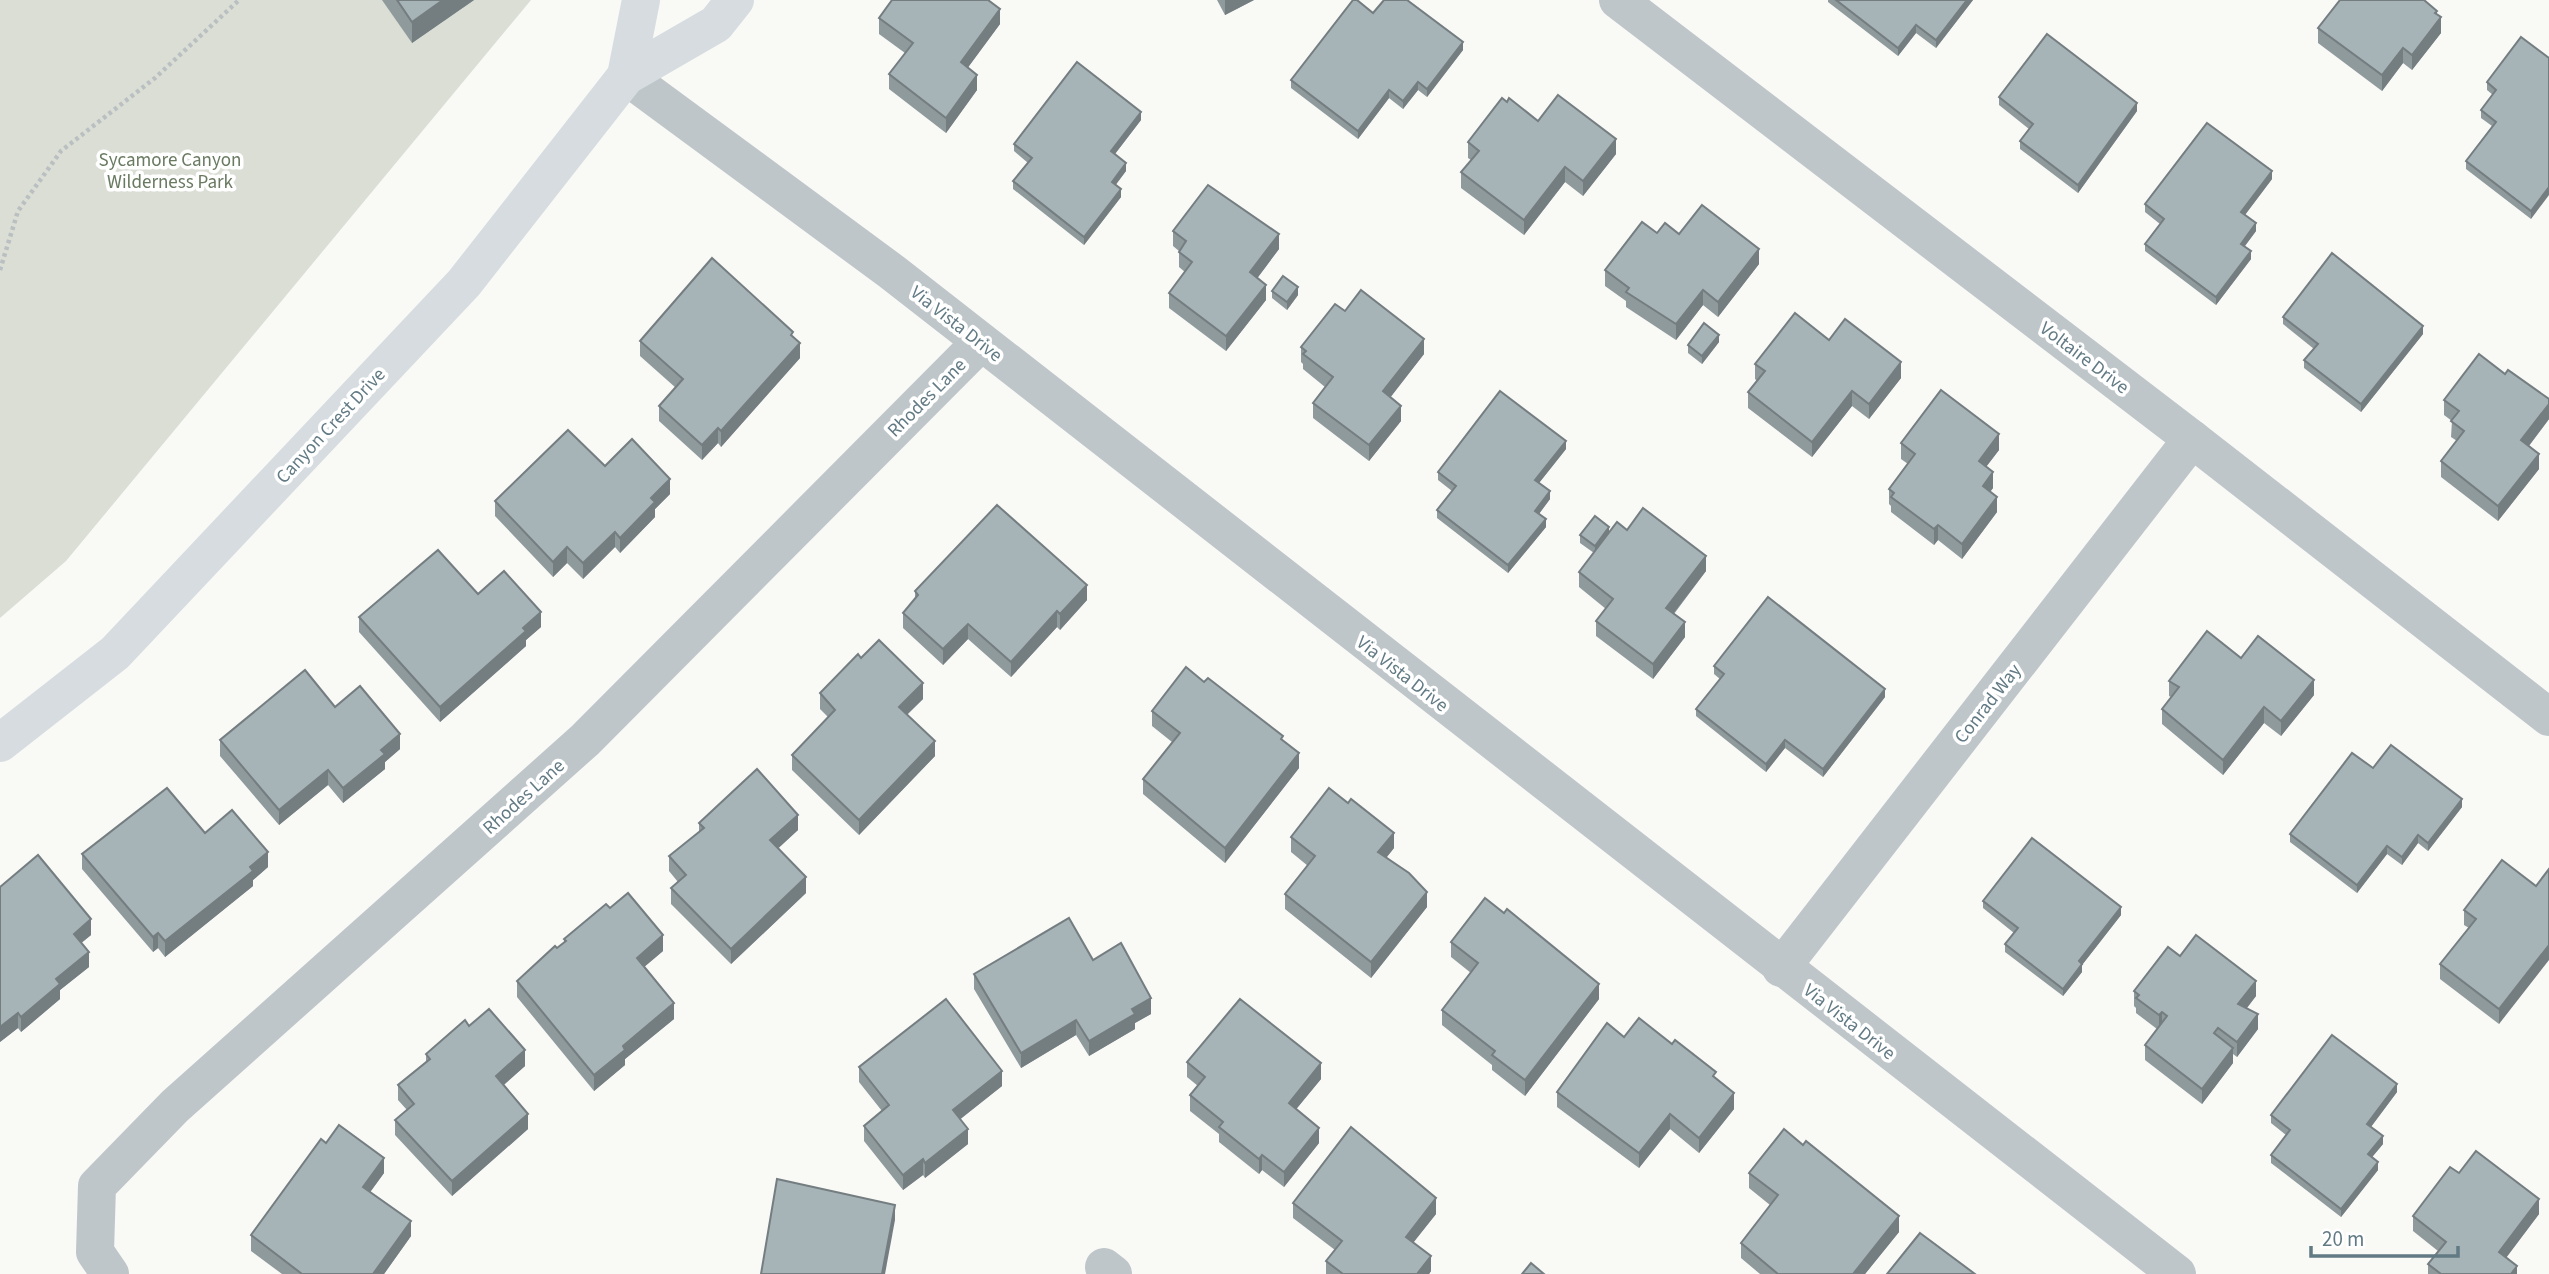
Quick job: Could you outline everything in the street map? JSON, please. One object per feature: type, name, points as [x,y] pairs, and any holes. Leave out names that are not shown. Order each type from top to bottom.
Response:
[{"type":"main road","name":"Canyon Crest Drive","points":[[626,76],[641,0]]},
{"type":"main road","name":"Canyon Crest Drive","points":[[0,743],[115,653],[464,283],[626,76],[716,24],[735,0]]},
{"type":"street","name":"Voltaire Drive","points":[[1618,0],[2192,439],[2549,717]]},
{"type":"street","name":"Via Vista Drive","points":[[626,76],[892,272],[2177,1274]]},
{"type":"street","name":"Rhodes Lane","points":[[103,1263],[97,1186],[149,1132],[585,740],[980,343]]},
{"type":"street","name":"Conrad Way","points":[[1782,968],[2192,439]]},
{"type":"path","points":[[0,270],[18,211],[61,151],[155,78],[239,0]]},
{"type":"green space","name":"Sycamore Canyon Wilderness Park","points":[[0,0],[531,0],[66,561],[0,618]]},
{"type":"building","points":[[397,0],[443,0],[412,22]]},
{"type":"building","points":[[892,0],[988,0],[1000,9],[961,62],[977,75],[946,118],[889,74],[913,43],[879,18]]},
{"type":"building","points":[[1353,0],[1357,0],[1373,13],[1384,0],[1407,0],[1463,42],[1427,89],[1418,82],[1403,101],[1389,90],[1358,131],[1291,80]]},
{"type":"building","points":[[1836,0],[1967,0],[1936,40],[1916,25],[1898,48]]},
{"type":"building","points":[[2340,0],[2424,0],[2441,17],[2412,55],[2403,48],[2382,75],[2318,28]]},
{"type":"building","points":[[2047,34],[2137,103],[2078,185],[2020,141],[2033,124],[1999,97]]},
{"type":"building","points":[[2521,37],[2549,58],[2549,187],[2531,211],[2466,161],[2496,122],[2481,110],[2496,90],[2487,82]]},
{"type":"building","points":[[1077,62],[1141,112],[1111,151],[1126,163],[1112,182],[1121,189],[1084,237],[1013,181],[1032,158],[1014,144]]},
{"type":"building","points":[[1558,95],[1616,139],[1583,181],[1565,167],[1524,220],[1461,172],[1479,151],[1468,142],[1502,98],[1507,102],[1509,98],[1538,121]]},
{"type":"building","points":[[2207,123],[2272,171],[2241,212],[2256,223],[2241,244],[2251,251],[2216,297],[2145,244],[2164,219],[2145,204]]},
{"type":"building","points":[[1208,185],[1279,234],[1250,272],[1266,285],[1226,336],[1169,293],[1192,262],[1179,252],[1186,241],[1173,231]]},
{"type":"building","points":[[1702,205],[1759,249],[1718,302],[1703,290],[1676,324],[1626,292],[1629,288],[1605,270],[1642,222],[1657,233],[1665,223],[1679,234]]},
{"type":"building","points":[[2332,253],[2423,326],[2361,404],[2304,360],[2318,344],[2283,317]]},
{"type":"building","points":[[712,258],[793,332],[791,335],[800,343],[721,431],[718,428],[702,445],[659,406],[683,379],[640,341]]},
{"type":"building","points":[[1283,276],[1298,287],[1287,302],[1272,291]]},
{"type":"building","points":[[1361,290],[1424,339],[1383,391],[1401,406],[1369,445],[1313,403],[1333,377],[1303,354],[1306,351],[1301,347],[1335,304],[1345,311]]},
{"type":"building","points":[[1795,313],[1829,340],[1845,319],[1901,362],[1869,404],[1852,391],[1812,442],[1748,392],[1765,371],[1755,364]]},
{"type":"building","points":[[1704,323],[1719,335],[1702,356],[1688,345]]},
{"type":"building","points":[[2479,354],[2505,374],[2508,370],[2549,399],[2549,404],[2521,440],[2539,454],[2498,506],[2441,461],[2464,431],[2451,421],[2459,411],[2444,400]]},
{"type":"building","points":[[1941,390],[1999,434],[1979,461],[1993,472],[1983,486],[1997,497],[1962,544],[1938,525],[1934,529],[1891,497],[1894,493],[1889,489],[1915,454],[1901,443]]},
{"type":"building","points":[[1500,391],[1566,441],[1535,480],[1550,491],[1535,511],[1546,519],[1508,565],[1437,510],[1456,486],[1438,472]]},
{"type":"building","points":[[568,430],[605,466],[632,439],[670,479],[651,498],[655,502],[620,538],[615,532],[583,563],[567,547],[553,562],[495,501]]},
{"type":"building","points":[[997,505],[1087,585],[1060,614],[1057,611],[1011,662],[968,624],[943,649],[903,613],[918,595],[915,591]]},
{"type":"building","points":[[1643,508],[1706,556],[1666,608],[1685,622],[1653,664],[1596,621],[1613,599],[1579,572],[1617,522],[1627,530]]},
{"type":"building","points":[[1595,516],[1609,527],[1595,546],[1580,535]]},
{"type":"building","points":[[438,550],[478,594],[504,571],[541,612],[523,628],[526,631],[440,707],[359,617]]},
{"type":"building","points":[[1768,597],[1885,689],[1823,769],[1785,740],[1766,764],[1696,709],[1724,674],[1714,666]]},
{"type":"building","points":[[2207,631],[2241,658],[2258,636],[2314,680],[2281,721],[2264,707],[2223,760],[2162,709],[2179,687],[2169,681]]},
{"type":"building","points":[[879,640],[923,683],[899,707],[935,741],[859,820],[792,755],[835,710],[820,693],[858,654],[861,658]]},
{"type":"building","points":[[1186,667],[1204,682],[1208,678],[1283,736],[1281,739],[1299,753],[1225,848],[1143,779],[1180,733],[1152,711]]},
{"type":"building","points":[[305,670],[335,707],[360,686],[400,734],[381,750],[385,754],[343,788],[328,770],[279,810],[220,740]]},
{"type":"building","points":[[2391,745],[2462,799],[2428,843],[2418,835],[2402,857],[2387,846],[2357,885],[2290,834],[2352,753],[2373,768]]},
{"type":"building","points":[[757,769],[798,815],[770,840],[806,877],[731,949],[671,888],[686,875],[669,856],[704,828],[699,823]]},
{"type":"building","points":[[167,788],[205,833],[232,810],[268,852],[250,867],[253,871],[165,941],[158,933],[153,937],[82,854]]},
{"type":"building","points":[[1329,788],[1348,803],[1351,799],[1394,833],[1378,852],[1409,873],[1427,892],[1371,962],[1285,894],[1315,856],[1291,837]]},
{"type":"building","points":[[2032,838],[2121,907],[2079,961],[2082,964],[2063,989],[2005,944],[2018,928],[1983,901]]},
{"type":"building","points":[[38,855],[91,919],[74,934],[89,952],[56,979],[60,984],[21,1017],[18,1013],[0,1027],[0,887]]},
{"type":"building","points":[[2502,860],[2536,886],[2549,869],[2549,945],[2499,1009],[2440,964],[2476,919],[2464,910]]},
{"type":"building","points":[[628,893],[663,935],[637,958],[674,1003],[623,1046],[625,1050],[594,1075],[517,981],[606,904],[610,908]]},
{"type":"building","points":[[1485,898],[1504,913],[1507,909],[1599,984],[1525,1080],[1492,1055],[1495,1051],[1442,1010],[1478,963],[1451,942]]},
{"type":"building","points":[[1069,918],[1093,960],[1121,943],[1151,998],[1132,1009],[1135,1014],[1089,1041],[1076,1020],[1021,1053],[974,974]]},
{"type":"building","points":[[2196,935],[2256,981],[2238,1004],[2258,1014],[2237,1042],[2218,1028],[2214,1033],[2233,1048],[2202,1089],[2145,1045],[2167,1016],[2162,1012],[2159,1015],[2136,998],[2139,995],[2134,991],[2168,947],[2180,956]]},
{"type":"building","points":[[946,999],[1002,1071],[953,1110],[968,1129],[925,1163],[923,1159],[903,1175],[864,1126],[889,1105],[859,1067]]},
{"type":"building","points":[[1240,999],[1321,1063],[1289,1103],[1319,1128],[1284,1172],[1262,1155],[1259,1159],[1219,1127],[1223,1122],[1190,1095],[1205,1077],[1187,1062]]},
{"type":"building","points":[[489,1009],[525,1050],[496,1076],[528,1114],[452,1181],[395,1120],[414,1104],[398,1085],[430,1059],[426,1054],[465,1020],[469,1026]]},
{"type":"building","points":[[1639,1018],[1672,1044],[1675,1040],[1716,1072],[1713,1076],[1734,1093],[1699,1138],[1670,1114],[1639,1153],[1557,1092],[1607,1023],[1624,1037]]},
{"type":"building","points":[[2332,1035],[2397,1084],[2367,1124],[2383,1136],[2368,1154],[2378,1162],[2341,1209],[2271,1155],[2290,1130],[2271,1115]]},
{"type":"building","points":[[339,1125],[384,1158],[363,1187],[411,1221],[373,1274],[302,1274],[251,1235],[321,1139],[326,1143]]},
{"type":"building","points":[[1351,1127],[1436,1198],[1406,1237],[1431,1256],[1417,1274],[1343,1274],[1326,1261],[1342,1241],[1293,1203]]},
{"type":"building","points":[[1784,1129],[1803,1145],[1806,1141],[1899,1216],[1853,1274],[1778,1274],[1741,1243],[1778,1195],[1749,1173]]},
{"type":"building","points":[[2476,1151],[2539,1199],[2499,1252],[2517,1266],[2511,1274],[2441,1274],[2428,1264],[2446,1242],[2413,1216],[2450,1167],[2459,1173]]},
{"type":"building","points":[[777,1179],[895,1205],[882,1274],[761,1274]]},
{"type":"building","points":[[1920,1233],[1975,1274],[1887,1274]]},
{"type":"building","points":[[1531,1263],[1544,1274],[1522,1274]]}]
